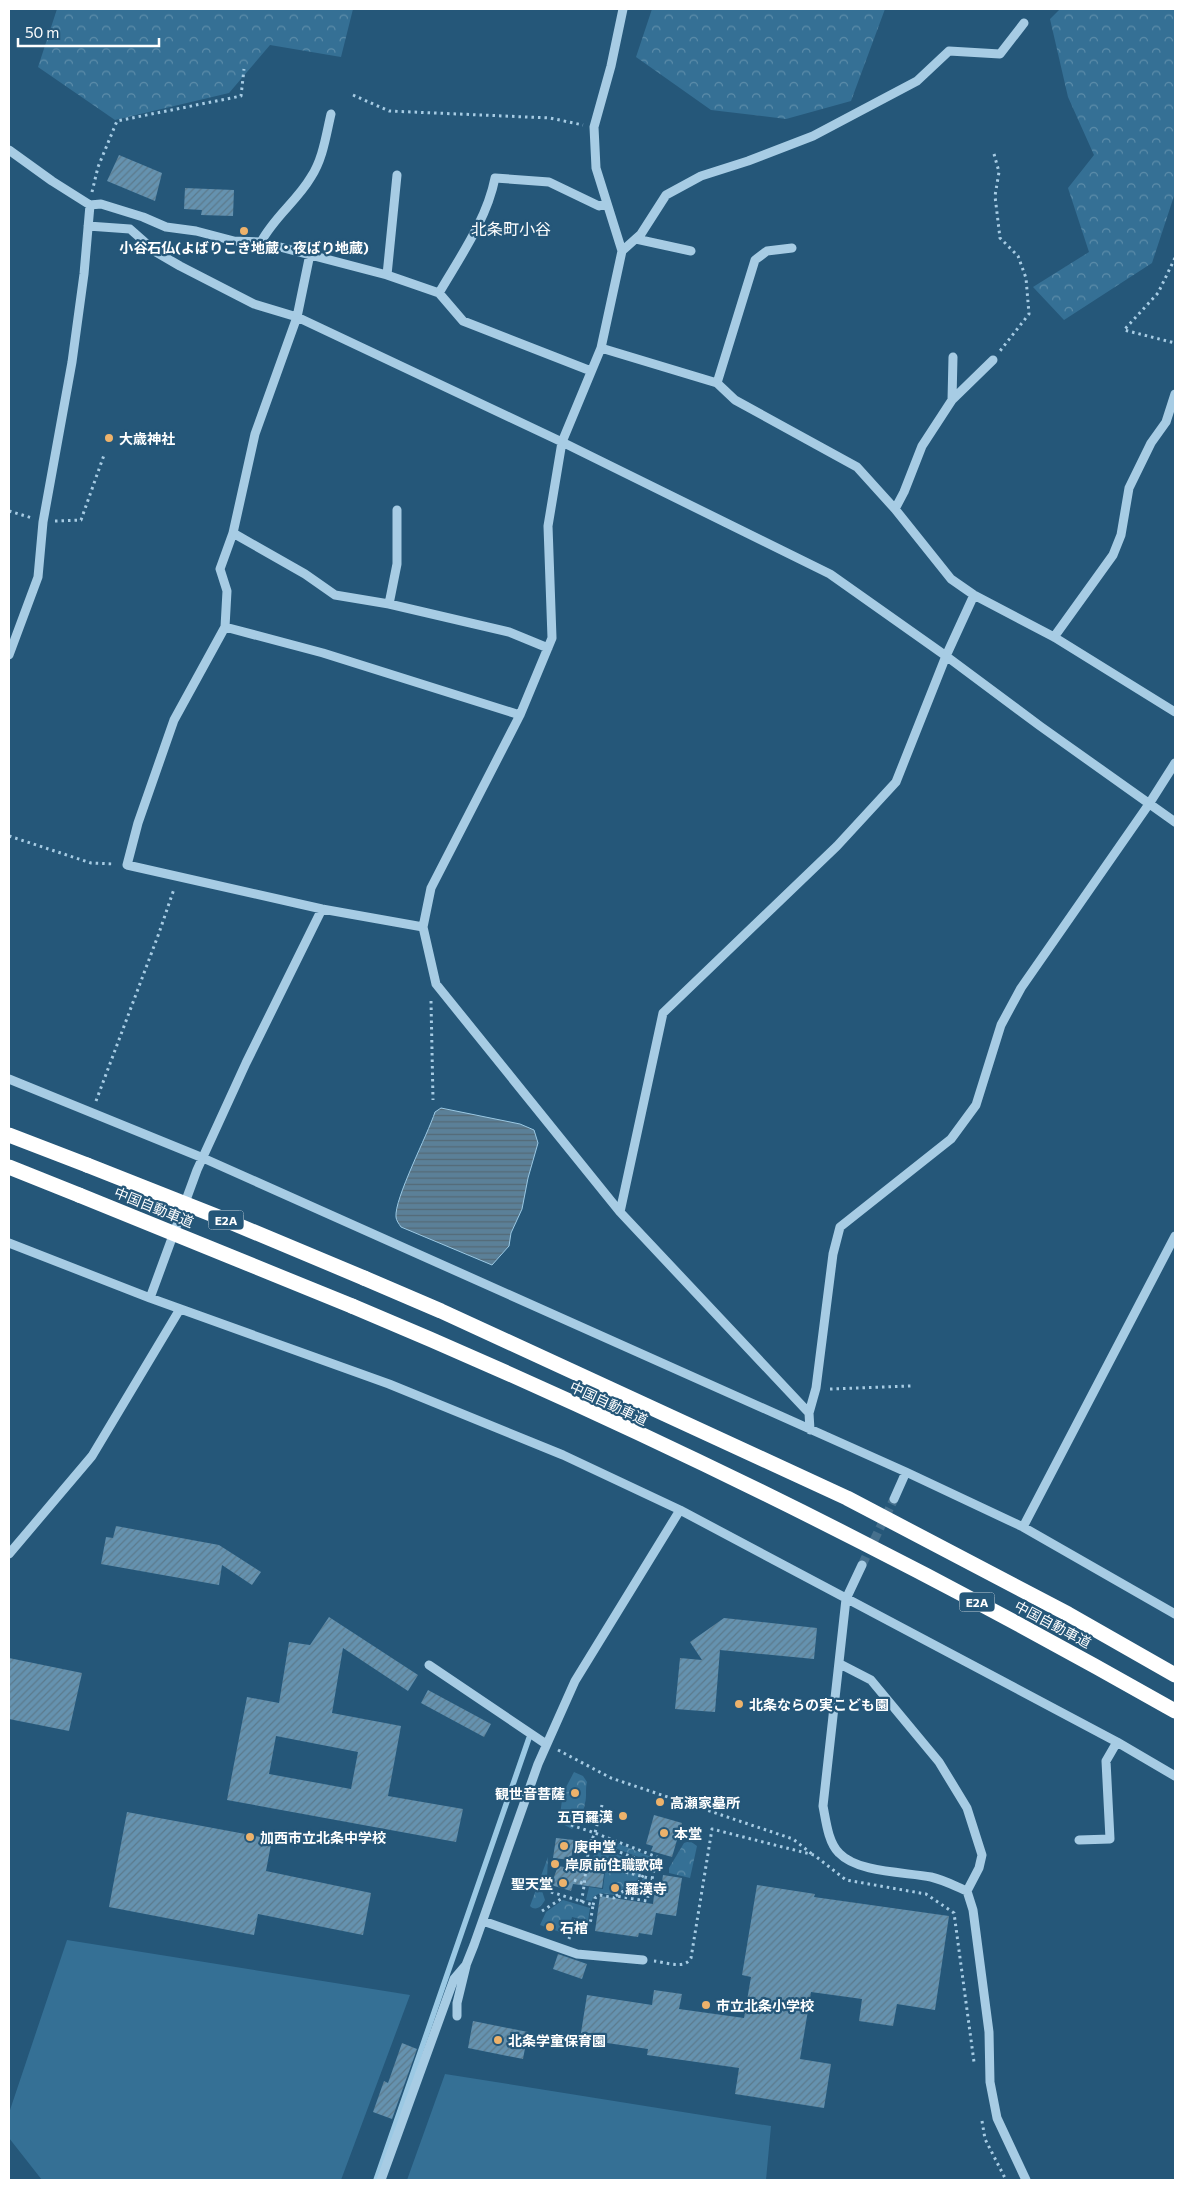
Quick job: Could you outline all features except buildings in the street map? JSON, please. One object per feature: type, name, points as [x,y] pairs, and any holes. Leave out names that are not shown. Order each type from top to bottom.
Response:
[{"type":"highway","name":"中国自動車道","points":[[9,1135],[216,1216],[364,1278],[519,1346],[740,1448],[847,1498],[1068,1614],[1175,1675]]},
{"type":"highway","name":"中国自動車道","points":[[9,1167],[428,1338],[609,1420],[839,1530],[1062,1646],[1175,1711]]},
{"type":"street","points":[[623,9],[611,66],[594,127],[596,168],[622,251],[601,348],[562,442],[548,526],[552,638],[520,714],[431,888],[423,926],[436,984],[620,1212],[809,1413]]},
{"type":"street","points":[[622,251],[642,234],[666,194],[701,176],[748,161],[813,136],[917,80],[949,51],[1000,54],[1024,23]]},
{"type":"street","points":[[261,242],[271,225],[312,176],[321,157],[331,114]]},
{"type":"street","points":[[9,150],[90,205],[101,204],[166,227],[196,231],[234,241],[261,242],[310,254],[439,293],[463,321],[591,371]]},
{"type":"street","points":[[387,276],[397,175]]},
{"type":"street","points":[[439,293],[477,227],[491,196],[495,178],[549,182],[599,206],[606,204]]},
{"type":"street","points":[[9,655],[38,578],[43,522],[72,362],[90,205]]},
{"type":"street","points":[[88,226],[130,229],[156,252],[254,304],[297,317],[562,442],[830,574],[1175,822]]},
{"type":"street","points":[[636,239],[691,251]]},
{"type":"street","points":[[717,383],[755,260],[767,251],[792,248]]},
{"type":"street","points":[[310,254],[297,317],[255,434],[232,533],[220,569],[227,591],[225,627],[174,720],[138,823],[127,865],[322,909],[423,926]]},
{"type":"street","points":[[601,348],[717,383],[736,400],[857,467],[895,509],[951,579],[974,595],[1054,636],[1175,712]]},
{"type":"street","points":[[952,400],[953,357]]},
{"type":"street","points":[[895,509],[904,492],[922,446],[952,400],[993,360]]},
{"type":"street","points":[[1054,636],[1113,556],[1122,535],[1129,488],[1151,443],[1166,422],[1175,394]]},
{"type":"street","points":[[389,604],[397,564],[397,510]]},
{"type":"street","points":[[232,533],[305,574],[335,595],[389,604],[509,632],[548,648]]},
{"type":"street","points":[[620,1212],[663,1013],[837,846],[896,782],[946,656],[974,595]]},
{"type":"street","points":[[225,627],[323,653],[520,714]]},
{"type":"street","points":[[810,1430],[809,1413],[816,1388],[834,1254],[840,1227],[951,1139],[971,1112],[976,1105],[1001,1025],[1021,988],[1149,804],[1175,763]]},
{"type":"street","points":[[150,1298],[203,1158],[246,1063],[322,909]]},
{"type":"street","points":[[9,1079],[203,1158],[906,1472],[1022,1527],[1175,1614]]},
{"type":"street","points":[[1022,1527],[1175,1236]]},
{"type":"street","points":[[9,1243],[150,1298],[389,1384],[562,1455],[680,1510],[1117,1742],[1175,1776]]},
{"type":"street","points":[[9,1554],[92,1456],[180,1309]]},
{"type":"street","points":[[894,1499],[906,1472]]},
{"type":"street","points":[[457,2016],[457,2003],[466,1965],[546,1744],[575,1680],[680,1510]]},
{"type":"street","points":[[862,1565],[846,1599],[823,1806],[828,1831],[838,1853],[853,1863],[870,1868],[932,1878],[967,1891]]},
{"type":"street","points":[[840,1664],[871,1680],[939,1762],[967,1808],[982,1855],[979,1868],[967,1891],[973,1910],[989,2032],[990,2082],[998,2118],[1009,2147],[1026,2180]]},
{"type":"street","points":[[430,1665],[546,1744]]},
{"type":"street","points":[[1079,1840],[1110,1839],[1106,1761],[1117,1742]]},
{"type":"street","points":[[483,1921],[577,1954],[643,1960]]},
{"type":"street","points":[[381,2180],[454,1978],[466,1965]]},
{"type":"path","points":[[90,205],[98,167],[116,122],[241,96],[244,69]]},
{"type":"path","points":[[353,95],[389,111],[550,118],[594,127]]},
{"type":"path","points":[[993,360],[1029,314],[1026,278],[1018,256],[1000,238],[995,196],[999,172],[994,154]]},
{"type":"path","points":[[1175,258],[1158,293],[1124,330],[1175,343]]},
{"type":"path","points":[[9,510],[43,522],[80,520],[104,455]]},
{"type":"path","points":[[9,836],[91,863],[127,865]]},
{"type":"path","points":[[92,1113],[160,933],[178,876]]},
{"type":"path","points":[[433,1100],[431,993],[436,984]]},
{"type":"path","points":[[816,1388],[842,1390],[911,1386]]},
{"type":"path","points":[[546,1744],[611,1778],[793,1839],[846,1880],[926,1894],[954,1913],[975,2070]]},
{"type":"path","points":[[581,1902],[588,1853],[602,1805]]},
{"type":"path","points":[[571,1825],[657,1858]]},
{"type":"path","points":[[643,1960],[684,1965],[692,1958],[712,1829],[814,1855]]},
{"type":"path","points":[[588,1853],[574,1851],[576,1846],[591,1841],[648,1862]]},
{"type":"path","points":[[616,1896],[623,1889],[633,1887],[639,1882],[648,1862],[657,1858]]},
{"type":"path","points":[[568,1943],[574,1921],[590,1925],[595,1898],[600,1896],[614,1898],[616,1896],[647,1901],[657,1858]]},
{"type":"path","points":[[588,1862],[652,1879]]},
{"type":"path","points":[[574,1880],[585,1884]]},
{"type":"path","points":[[551,1892],[594,1905]]},
{"type":"path","points":[[542,1911],[564,1896]]},
{"type":"path","points":[[982,2119],[985,2139],[1006,2180]]},
{"type":"green space","points":[[57,9],[353,9],[341,57],[270,45],[229,93],[115,120],[38,67]]},
{"type":"green space","points":[[652,9],[885,9],[851,101],[786,119],[711,110],[636,57]]},
{"type":"green space","points":[[1060,9],[1175,9],[1175,193],[1152,263],[1064,320],[1033,287],[1089,252],[1068,188],[1094,155],[1068,97],[1050,19]]},
{"type":"green space","points":[[574,1772],[583,1776],[587,1782],[586,1800],[583,1810],[572,1829],[559,1822],[563,1793]]},
{"type":"green space","points":[[604,1838],[654,1858],[649,1861],[602,1843]]},
{"type":"green space","points":[[690,1841],[697,1846],[690,1878],[669,1873],[669,1868],[684,1843]]},
{"type":"green space","points":[[600,1846],[629,1860],[641,1863],[640,1876],[634,1883],[614,1895],[600,1893],[593,1897],[592,1901],[586,1900],[589,1887],[603,1889],[605,1872],[592,1870],[594,1853]]},
{"type":"green space","points":[[548,1857],[547,1878],[542,1891],[545,1900],[541,1906],[532,1908],[530,1906]]},
{"type":"green space","points":[[643,1878],[647,1879],[645,1897],[620,1894],[640,1883]]},
{"type":"green space","points":[[563,1900],[590,1908],[588,1921],[572,1917],[569,1928],[562,1927],[560,1932],[540,1925],[546,1912]]},
{"type":"green space","points":[[67,1940],[410,1995],[341,2180],[42,2180],[9,2138],[9,2113]]},
{"type":"green space","points":[[445,2074],[771,2126],[766,2180],[407,2180]]},
{"type":"shaded area","points":[[441,1108],[520,1124],[534,1130],[538,1143],[522,1209],[511,1233],[509,1246],[492,1265],[401,1227],[396,1217],[400,1196],[435,1112]]},
{"type":"waterway","points":[[376,2180],[529,1738]]},
{"type":"tunnel","points":[[862,1565],[894,1499]]},
{"type":"place","name":"小谷石仏(よばりこき地蔵・夜ばり地蔵)","points":[[244,231]]},
{"type":"place","name":"大歳神社","points":[[109,438]]},
{"type":"place","name":"北条ならの実こども園","points":[[739,1704]]},
{"type":"place","name":"観世音菩薩","points":[[575,1793]]},
{"type":"place","name":"高瀬家墓所","points":[[660,1802]]},
{"type":"place","name":"五百羅漢","points":[[623,1816]]},
{"type":"place","name":"本堂","points":[[664,1833]]},
{"type":"place","name":"加西市立北条中学校","points":[[250,1837]]},
{"type":"place","name":"庚申堂","points":[[564,1846]]},
{"type":"place","name":"岸原前住職歌碑","points":[[555,1864]]},
{"type":"place","name":"聖天堂","points":[[563,1883]]},
{"type":"place","name":"羅漢寺","points":[[615,1888]]},
{"type":"place","name":"石棺","points":[[550,1927]]},
{"type":"place","name":"市立北条小学校","points":[[706,2005]]},
{"type":"place","name":"北条学童保育園","points":[[498,2040]]},
{"type":"district","name":"北条町小谷","points":[[511,228]]}]
